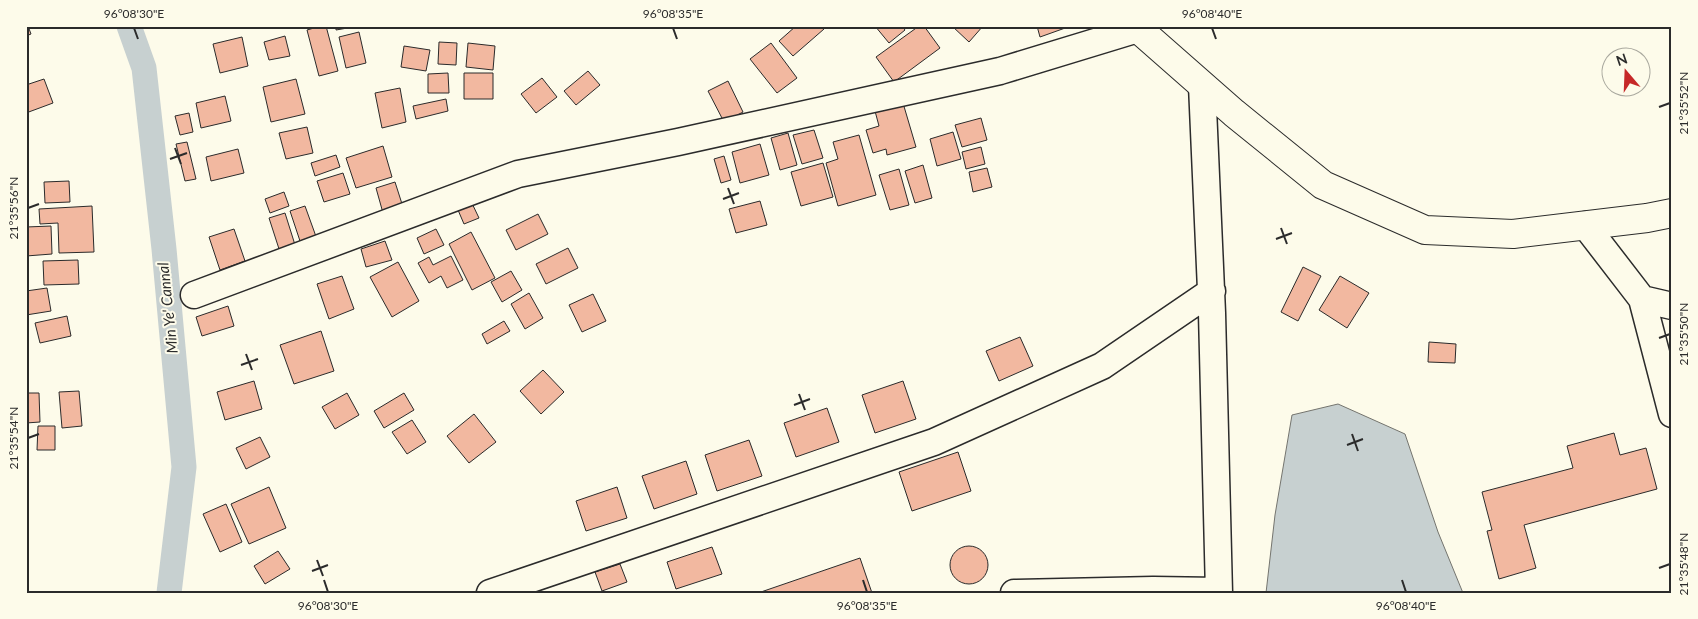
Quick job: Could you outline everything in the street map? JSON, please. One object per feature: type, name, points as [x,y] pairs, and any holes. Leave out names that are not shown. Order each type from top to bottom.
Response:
[{"type":"main road","points":[[1137,27],[1234,113],[1323,185],[1425,230],[1513,234],[1647,218],[1672,213]]},
{"type":"street","points":[[194,295],[518,174],[678,142],[1000,72],[1137,27]]},
{"type":"street","points":[[1014,593],[1153,590],[1219,592],[1212,291],[1202,85]]},
{"type":"street","points":[[1585,226],[1642,299],[1672,414]]},
{"type":"street","points":[[490,593],[934,442],[1102,366],[1212,291]]},
{"type":"street","points":[[1642,299],[1672,306]]},
{"type":"shaded area","points":[[1338,404],[1405,434],[1438,532],[1463,593],[1266,593],[1275,515],[1292,415]]},
{"type":"building","points":[[26,26],[28,26],[31,34],[26,36]]},
{"type":"building","points":[[326,26],[338,71],[319,76],[307,30]]},
{"type":"building","points":[[336,26],[359,26],[336,30]]},
{"type":"building","points":[[796,26],[822,26],[824,29],[793,56],[779,41]]},
{"type":"building","points":[[875,26],[902,26],[905,30],[889,43]]},
{"type":"building","points":[[919,26],[924,26],[940,48],[894,82],[876,57]]},
{"type":"building","points":[[952,26],[983,26],[969,42]]},
{"type":"building","points":[[1037,26],[1068,26],[1068,27],[1040,37]]},
{"type":"building","points":[[359,32],[366,63],[346,68],[339,37]]},
{"type":"building","points":[[285,36],[290,56],[269,60],[264,42]]},
{"type":"building","points":[[242,37],[248,66],[220,73],[213,44]]},
{"type":"building","points":[[439,42],[457,43],[456,65],[438,64]]},
{"type":"building","points":[[468,43],[495,46],[493,70],[466,67]]},
{"type":"building","points":[[771,43],[797,78],[777,93],[750,59]]},
{"type":"building","points":[[404,46],[430,50],[426,71],[401,67]]},
{"type":"building","points":[[588,71],[600,85],[576,105],[564,91]]},
{"type":"building","points":[[448,73],[449,93],[428,93],[428,74]]},
{"type":"building","points":[[464,73],[493,73],[493,99],[464,99]]},
{"type":"building","points":[[542,78],[557,97],[536,113],[521,94]]},
{"type":"building","points":[[44,79],[53,103],[26,113],[26,85]]},
{"type":"building","points":[[296,79],[305,114],[271,122],[263,87]]},
{"type":"building","points":[[728,81],[743,112],[724,122],[708,91]]},
{"type":"building","points":[[400,88],[406,122],[382,128],[375,93]]},
{"type":"building","points":[[225,96],[231,121],[201,128],[196,103]]},
{"type":"building","points":[[446,99],[448,111],[416,119],[413,106]]},
{"type":"building","points":[[903,103],[916,147],[887,155],[886,149],[873,153],[866,130],[879,126],[875,111]]},
{"type":"building","points":[[189,113],[193,132],[180,135],[175,116]]},
{"type":"building","points":[[981,118],[987,140],[962,147],[955,125]]},
{"type":"building","points":[[307,127],[313,153],[286,159],[279,133]]},
{"type":"building","points":[[814,130],[823,158],[802,164],[793,135]]},
{"type":"building","points":[[953,132],[961,159],[937,166],[930,139]]},
{"type":"building","points":[[788,133],[797,165],[780,170],[771,138]]},
{"type":"building","points":[[859,135],[876,195],[838,206],[826,163],[838,159],[833,142]]},
{"type":"building","points":[[187,142],[196,179],[185,181],[176,144]]},
{"type":"building","points":[[760,144],[769,175],[740,183],[732,152]]},
{"type":"building","points":[[383,146],[392,177],[356,188],[346,158]]},
{"type":"building","points":[[981,147],[985,164],[966,169],[962,152]]},
{"type":"building","points":[[238,149],[244,173],[211,181],[206,157]]},
{"type":"building","points":[[336,155],[340,167],[315,176],[311,163]]},
{"type":"building","points":[[724,156],[731,180],[721,183],[714,159]]},
{"type":"building","points":[[823,163],[833,197],[801,206],[791,172]]},
{"type":"building","points":[[923,165],[932,198],[915,203],[905,171]]},
{"type":"building","points":[[987,168],[992,187],[973,192],[969,172]]},
{"type":"building","points":[[899,169],[909,205],[890,210],[879,175]]},
{"type":"building","points":[[343,173],[350,194],[324,202],[317,181]]},
{"type":"building","points":[[69,181],[70,202],[45,203],[44,182]]},
{"type":"building","points":[[395,182],[403,207],[383,213],[376,188]]},
{"type":"building","points":[[284,192],[289,206],[270,213],[265,199]]},
{"type":"building","points":[[469,197],[479,218],[464,224],[455,203]]},
{"type":"building","points":[[760,201],[767,225],[736,233],[729,209]]},
{"type":"building","points":[[92,206],[94,252],[59,253],[58,223],[40,224],[39,209]]},
{"type":"building","points":[[305,206],[318,242],[302,247],[290,211]]},
{"type":"building","points":[[285,213],[296,248],[280,252],[269,218]]},
{"type":"building","points":[[538,214],[548,234],[516,250],[506,230]]},
{"type":"building","points":[[51,226],[52,254],[26,256],[26,227]]},
{"type":"building","points":[[234,229],[245,261],[220,270],[209,237]]},
{"type":"building","points":[[436,229],[444,245],[424,254],[417,238]]},
{"type":"building","points":[[471,232],[495,278],[472,290],[449,244]]},
{"type":"building","points":[[385,241],[392,260],[366,267],[361,249]]},
{"type":"building","points":[[568,248],[578,268],[546,284],[536,264]]},
{"type":"building","points":[[451,256],[463,280],[447,288],[441,276],[429,283],[418,263],[429,257],[433,265]]},
{"type":"building","points":[[78,260],[79,284],[44,285],[43,261]]},
{"type":"building","points":[[398,262],[419,301],[392,317],[370,277]]},
{"type":"building","points":[[1303,267],[1321,276],[1298,321],[1281,312]]},
{"type":"building","points":[[511,271],[522,290],[502,302],[491,282]]},
{"type":"building","points":[[342,276],[354,309],[329,319],[317,284]]},
{"type":"building","points":[[1340,276],[1369,293],[1347,328],[1319,310]]},
{"type":"building","points":[[47,288],[51,311],[26,315],[26,291]]},
{"type":"building","points":[[529,293],[543,318],[525,329],[511,304]]},
{"type":"building","points":[[593,294],[606,321],[582,332],[569,305]]},
{"type":"building","points":[[228,306],[234,326],[202,336],[196,317]]},
{"type":"building","points":[[67,316],[71,336],[40,343],[35,323]]},
{"type":"building","points":[[504,321],[510,331],[487,344],[482,334]]},
{"type":"building","points":[[321,331],[334,371],[294,384],[280,345]]},
{"type":"building","points":[[1020,337],[1033,366],[999,381],[986,351]]},
{"type":"building","points":[[1429,342],[1456,344],[1455,363],[1428,362]]},
{"type":"building","points":[[543,370],[564,392],[541,414],[520,391]]},
{"type":"building","points":[[254,381],[262,409],[225,420],[217,392]]},
{"type":"building","points":[[903,381],[916,419],[875,433],[862,395]]},
{"type":"building","points":[[79,391],[82,426],[62,428],[59,392]]},
{"type":"building","points":[[26,393],[39,393],[40,422],[26,423]]},
{"type":"building","points":[[347,393],[359,415],[335,429],[322,407]]},
{"type":"building","points":[[404,393],[414,410],[384,428],[374,411]]},
{"type":"building","points":[[827,408],[839,442],[796,457],[784,423]]},
{"type":"building","points":[[474,414],[496,442],[469,463],[447,436]]},
{"type":"building","points":[[412,420],[426,442],[407,454],[392,432]]},
{"type":"building","points":[[38,426],[55,426],[55,450],[37,450]]},
{"type":"building","points":[[1614,433],[1620,455],[1646,448],[1657,489],[1524,525],[1536,568],[1499,579],[1487,531],[1492,530],[1482,492],[1573,468],[1567,446]]},
{"type":"building","points":[[260,437],[270,457],[246,469],[236,448]]},
{"type":"building","points":[[749,440],[762,476],[717,491],[705,455]]},
{"type":"building","points":[[958,452],[971,491],[912,511],[899,472]]},
{"type":"building","points":[[686,461],[697,494],[654,509],[642,476]]},
{"type":"building","points":[[269,487],[286,528],[249,544],[231,504]]},
{"type":"building","points":[[617,487],[627,518],[586,531],[576,501]]},
{"type":"building","points":[[226,504],[242,542],[220,552],[203,514]]},
{"type":"building","points":[[969,546],[983,551],[988,565],[983,579],[969,584],[955,579],[950,565],[955,551]]},
{"type":"building","points":[[712,547],[722,574],[676,589],[667,562]]},
{"type":"building","points":[[278,551],[290,569],[265,584],[254,566]]},
{"type":"building","points":[[860,558],[872,593],[758,593]]},
{"type":"building","points":[[620,564],[627,582],[602,591],[595,572]]},
{"type":"waterway","name":"Min Ye' Cannal","points":[[129,26],[144,68],[164,249],[184,467],[169,593]]}]
